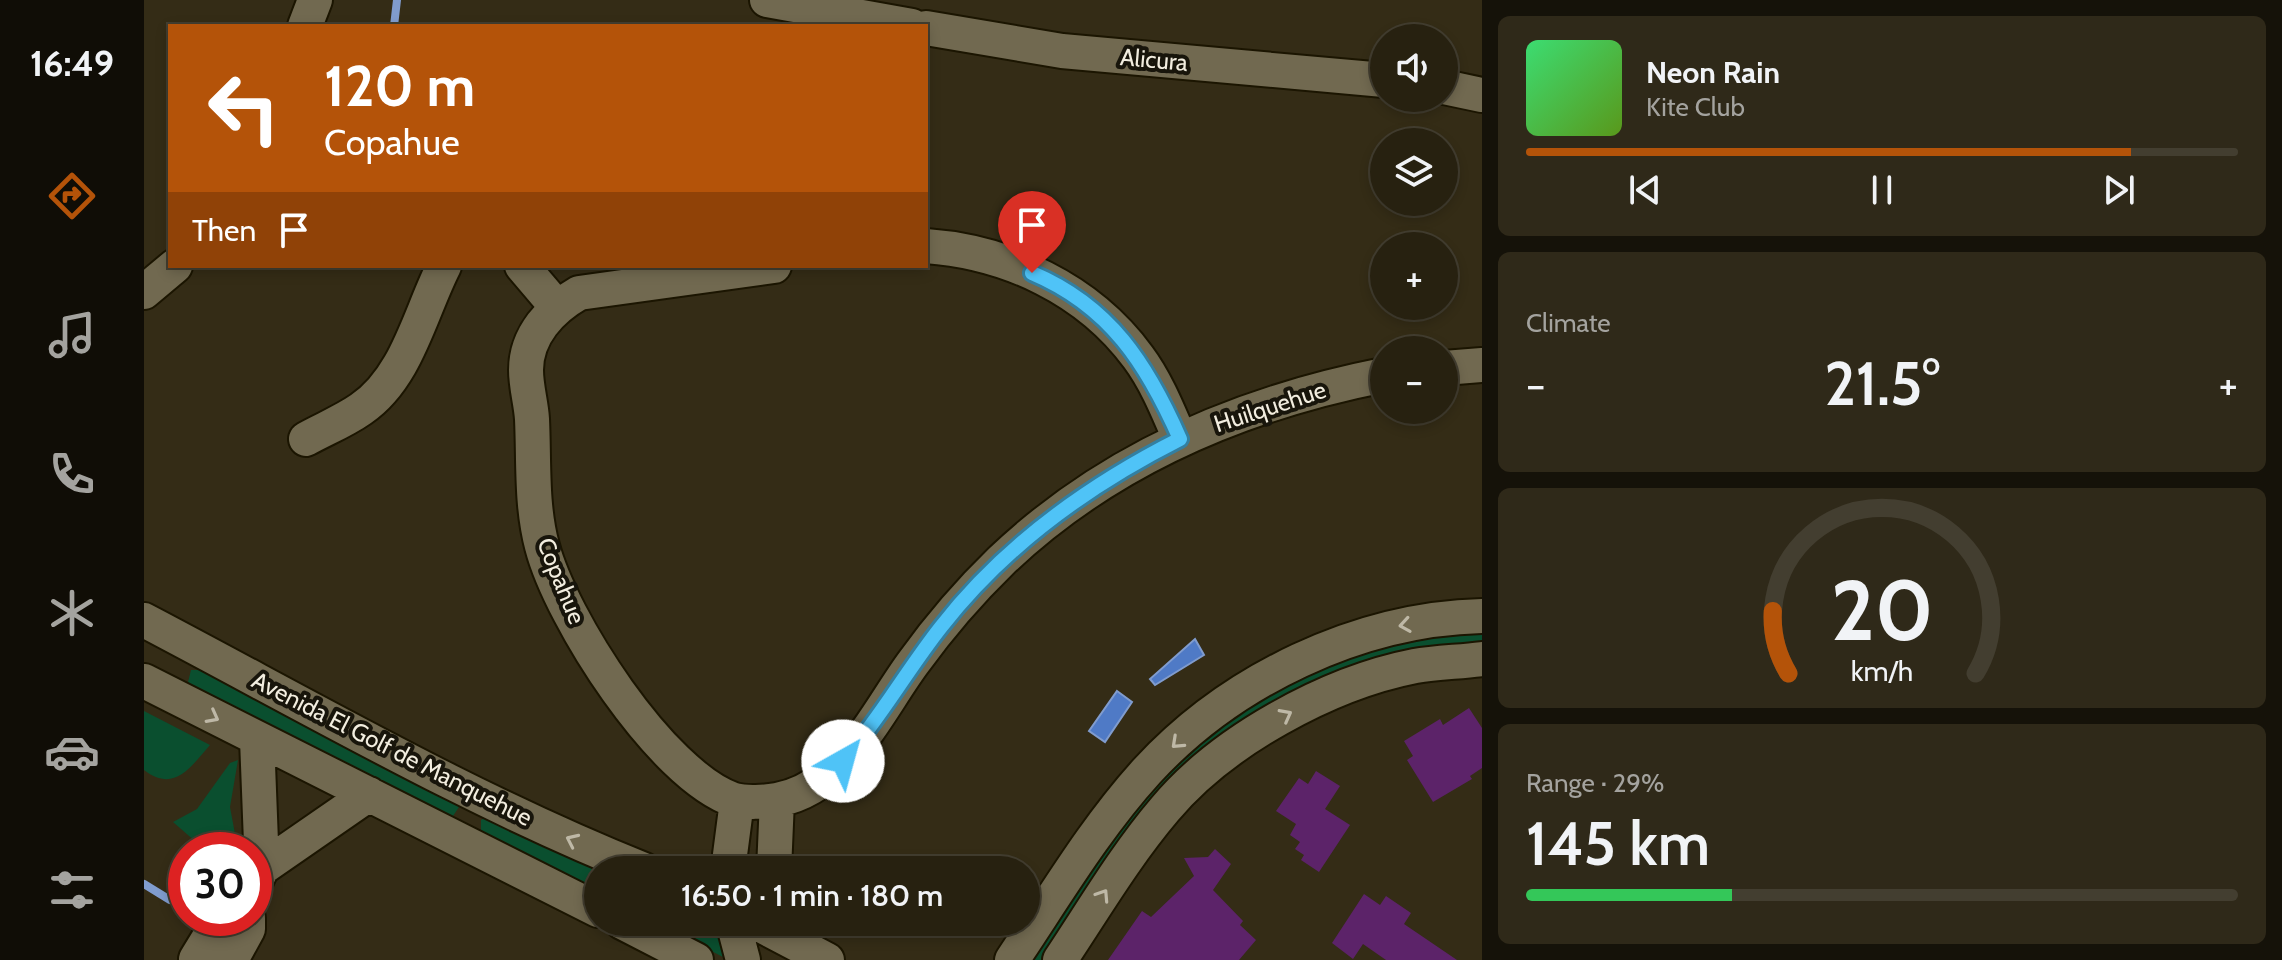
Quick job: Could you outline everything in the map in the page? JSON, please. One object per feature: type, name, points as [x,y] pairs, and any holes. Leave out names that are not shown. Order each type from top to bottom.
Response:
[{"type":"street","points":[[306,24],[315,0]]},
{"type":"street","points":[[767,0],[901,24]]},
{"type":"street","name":"Alicura","points":[[928,28],[1062,51],[1370,79]]},
{"type":"street","points":[[1458,90],[1482,95]]},
{"type":"street","points":[[928,246],[963,249],[1004,261],[1059,284],[1102,318],[1138,356],[1161,395],[1180,439]]},
{"type":"street","points":[[144,292],[173,268]]},
{"type":"street","points":[[306,439],[362,409],[384,388],[420,323],[443,268]]},
{"type":"street","points":[[524,268],[556,306],[579,293],[758,268]]},
{"type":"street","name":"Copahue","points":[[556,306],[542,322],[526,368],[532,416],[533,483],[542,547],[560,590],[596,659],[629,707],[671,759],[701,782],[737,801]]},
{"type":"street","points":[[1458,367],[1482,365]]},
{"type":"street","name":"Huilquehue","points":[[737,801],[777,800],[815,783],[843,761],[943,624],[1002,560],[1050,519],[1098,485],[1180,439],[1279,400],[1370,378]]},
{"type":"street","points":[[1012,960],[1107,819],[1148,770],[1197,724],[1247,688],[1306,659],[1385,628],[1482,616]]},
{"type":"street","name":"Avenida El Golf de Manquehue","points":[[144,620],[476,793],[609,856]]},
{"type":"street","points":[[156,687],[175,676],[198,649]]},
{"type":"street","points":[[1060,960],[1166,807],[1223,756],[1280,717],[1336,689],[1415,666],[1482,659]]},
{"type":"street","name":"Avenida El Golf de Manquehue","points":[[156,687],[584,903]]},
{"type":"street","points":[[257,739],[258,832]]},
{"type":"street","points":[[455,837],[472,811],[476,793]]},
{"type":"street","points":[[272,867],[369,794]]},
{"type":"street","points":[[775,856],[777,800]]},
{"type":"street","points":[[730,856],[737,801]]},
{"type":"street","points":[[195,960],[210,936]]},
{"type":"street","points":[[231,960],[244,936]]},
{"type":"street","points":[[649,936],[696,960]]},
{"type":"street","points":[[737,936],[743,960]]},
{"type":"street","points":[[787,936],[827,960]]},
{"type":"green space","points":[[1482,632],[1482,642],[1391,656],[1127,836],[1043,960],[1030,960],[1144,799],[1195,746],[1230,719],[1308,674],[1350,658],[1393,645]]},
{"type":"green space","points":[[191,670],[203,670],[454,799],[459,807],[453,816],[448,816],[193,688],[188,682]]},
{"type":"green space","points":[[144,711],[210,745],[181,775],[164,779],[155,776],[144,770]]},
{"type":"green space","points":[[238,760],[230,807],[235,832],[184,832],[173,822],[197,809],[230,763]]},
{"type":"green space","points":[[487,817],[584,864],[584,886],[481,833],[481,820]]},
{"type":"green space","points":[[682,936],[723,936],[729,960]]},
{"type":"water","points":[[1195,639],[1204,655],[1155,685],[1150,679]]},
{"type":"water","points":[[1117,691],[1132,702],[1105,742],[1089,731]]},
{"type":"building","points":[[1469,708],[1482,728],[1482,768],[1470,776],[1472,779],[1433,802],[1407,760],[1413,756],[1404,741],[1440,719],[1443,725]]},
{"type":"building","points":[[1316,771],[1340,786],[1325,809],[1350,825],[1319,872],[1301,860],[1304,855],[1295,849],[1300,842],[1290,835],[1296,824],[1276,811],[1299,778],[1308,784]]},
{"type":"building","points":[[1215,849],[1231,864],[1213,890],[1243,921],[1240,925],[1256,940],[1239,960],[1108,960],[1142,911],[1151,917],[1194,876],[1184,858],[1208,857]]},
{"type":"building","points":[[1364,894],[1380,905],[1386,896],[1411,913],[1404,924],[1457,960],[1386,960],[1363,944],[1353,959],[1332,943]]},
{"type":"waterway","points":[[394,24],[397,0]]},
{"type":"waterway","points":[[144,884],[168,899]]},
{"type":"route","points":[[843,761],[943,624],[1002,560],[1030,535],[1098,485],[1180,439],[1161,395],[1138,356],[1081,301],[1059,284],[1032,273]]}]
